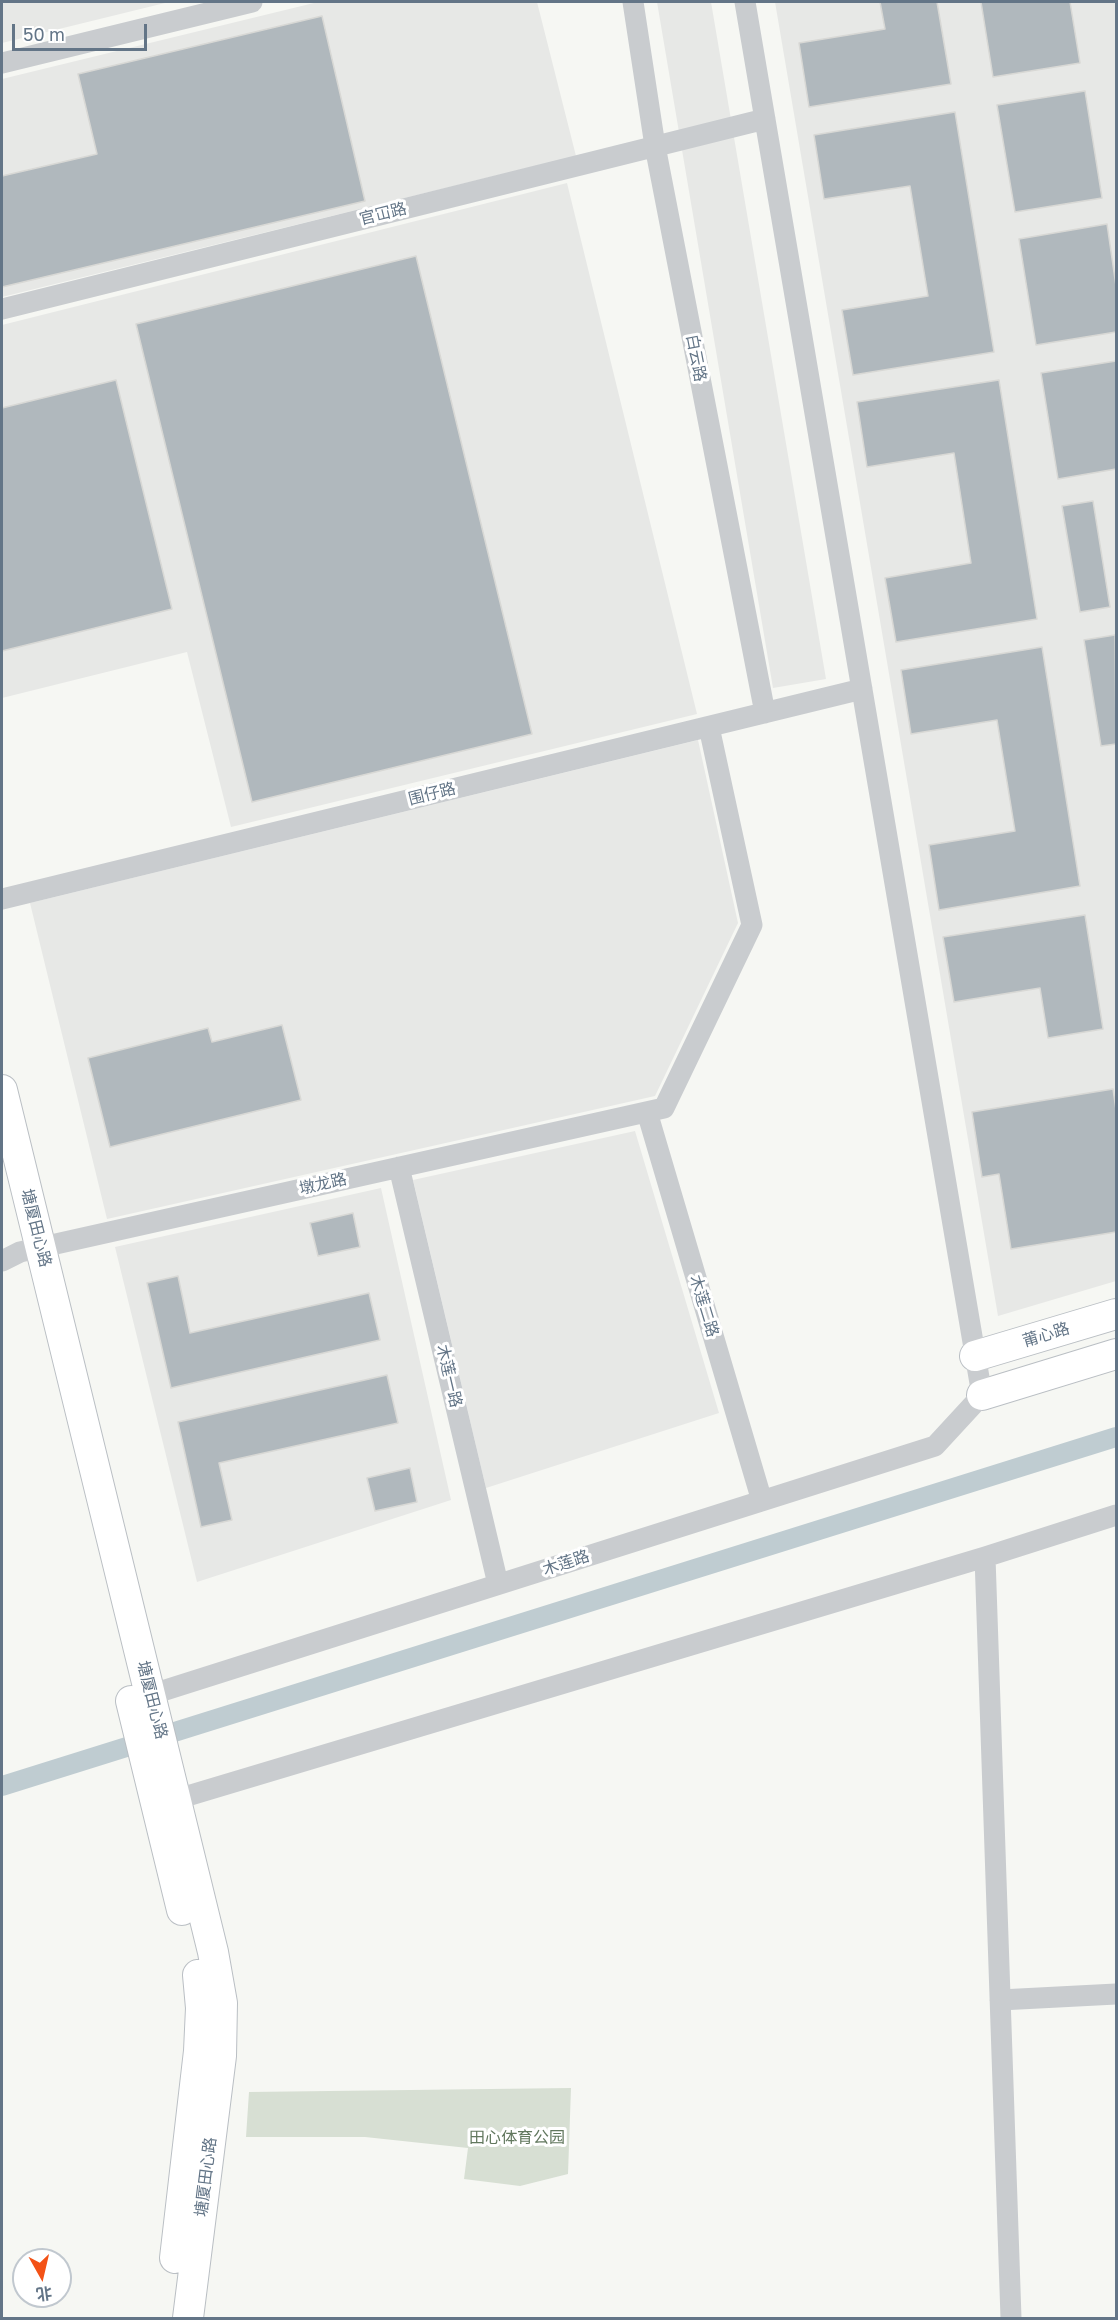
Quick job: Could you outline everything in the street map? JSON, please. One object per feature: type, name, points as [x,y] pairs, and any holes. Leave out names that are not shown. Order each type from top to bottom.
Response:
[{"type":"main road","name":"塘厦田心路","points":[[2,1090],[21,1254]]},
{"type":"main road","name":"塘厦田心路","points":[[2,1176],[150,1733],[163,1789],[197,1972],[201,2008],[199,2051],[168,2319]]},
{"type":"main road","name":"莆心路","points":[[975,1356],[1116,1314]]},
{"type":"main road","points":[[982,1395],[1116,1354]]},
{"type":"main road","name":"塘厦田心路","points":[[163,1789],[213,1952],[222,2003],[222,2031],[188,2319]]},
{"type":"street","points":[[2,63],[252,2]]},
{"type":"street","name":"白云路","points":[[633,2],[655,146],[765,713]]},
{"type":"street","points":[[745,2],[982,1395]]},
{"type":"street","name":"官冚路","points":[[2,309],[765,119]]},
{"type":"street","name":"围仔路","points":[[2,899],[862,689]]},
{"type":"street","name":"墩龙路","points":[[21,1254],[664,1108],[752,925],[709,727]]},
{"type":"street","name":"木莲二路","points":[[646,1112],[762,1501]]},
{"type":"street","name":"木莲一路","points":[[399,1167],[498,1584]]},
{"type":"street","name":"木莲路","points":[[141,1698],[934,1446],[982,1395]]},
{"type":"street","points":[[163,1789],[985,1557],[1116,1515]]},
{"type":"street","points":[[985,1557],[1011,2319]]},
{"type":"street","points":[[1000,2000],[1116,1994]]},
{"type":"shaded area","points":[[2,2],[169,2],[2,43]]},
{"type":"shaded area","points":[[318,2],[537,2],[576,156],[2,297],[2,79]]},
{"type":"shaded area","points":[[657,2],[711,2],[826,679],[773,688]]},
{"type":"shaded area","points":[[775,2],[1116,2],[1116,1281],[998,1316]]},
{"type":"shaded area","points":[[567,183],[697,714],[231,827],[187,652],[2,698],[2,325]]},
{"type":"shaded area","points":[[698,740],[738,923],[655,1096],[107,1219],[30,903]]},
{"type":"shaded area","points":[[635,1131],[719,1413],[486,1488],[413,1180]]},
{"type":"shaded area","points":[[381,1188],[451,1500],[197,1582],[115,1247]]},
{"type":"green space","name":"田心体育公园","points":[[571,2088],[568,2174],[520,2186],[464,2179],[468,2148],[365,2137],[246,2137],[249,2092]]},
{"type":"building","points":[[880,2],[937,2],[951,84],[809,107],[799,43],[885,29]]},
{"type":"building","points":[[981,2],[1070,2],[1080,63],[993,77]]},
{"type":"building","points":[[322,16],[365,201],[2,287],[2,176],[97,154],[78,74]]},
{"type":"building","points":[[1085,91],[1102,198],[1015,212],[997,105]]},
{"type":"building","points":[[955,112],[994,352],[853,375],[842,310],[928,296],[910,186],[824,199],[814,135]]},
{"type":"building","points":[[1107,224],[1116,286],[1116,332],[1036,345],[1019,239]]},
{"type":"building","points":[[416,256],[532,734],[252,802],[136,324]]},
{"type":"building","points":[[1116,361],[1116,469],[1058,479],[1041,373]]},
{"type":"building","points":[[116,380],[172,609],[2,651],[2,408]]},
{"type":"building","points":[[999,380],[1037,619],[896,642],[885,578],[971,563],[954,453],[867,467],[857,402]]},
{"type":"building","points":[[1093,501],[1110,607],[1080,612],[1062,506]]},
{"type":"building","points":[[1115,635],[1116,744],[1101,746],[1084,640]]},
{"type":"building","points":[[1042,647],[1080,886],[939,910],[929,845],[1015,831],[997,720],[911,734],[901,670]]},
{"type":"building","points":[[1085,915],[1103,1029],[1048,1038],[1040,988],[954,1002],[943,937]]},
{"type":"building","points":[[282,1025],[301,1100],[110,1147],[88,1058],[208,1028],[212,1042]]},
{"type":"building","points":[[1113,1089],[1116,1110],[1116,1232],[1011,1249],[999,1174],[982,1177],[972,1112]]},
{"type":"building","points":[[353,1213],[360,1247],[318,1256],[310,1223]]},
{"type":"building","points":[[178,1276],[190,1333],[369,1293],[380,1340],[171,1388],[147,1283]]},
{"type":"building","points":[[387,1375],[398,1423],[219,1463],[232,1520],[201,1527],[178,1422]]},
{"type":"building","points":[[410,1468],[417,1502],[375,1511],[367,1478]]},
{"type":"waterway","points":[[2,1786],[1116,1437]]}]
